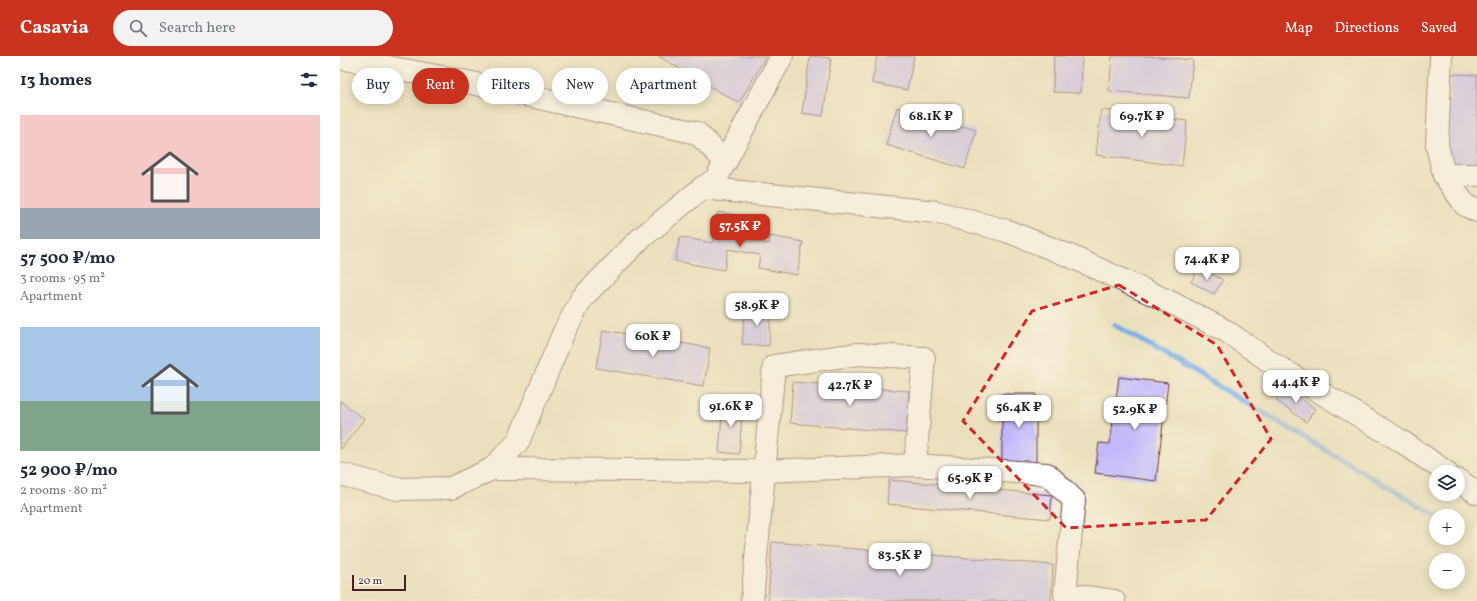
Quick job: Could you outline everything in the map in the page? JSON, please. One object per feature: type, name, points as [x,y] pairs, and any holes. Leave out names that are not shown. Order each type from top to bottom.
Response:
[{"type":"lane","points":[[340,474],[396,489],[451,488],[492,469],[518,442],[563,334],[582,298],[639,240],[702,188],[716,179],[782,56]]},
{"type":"lane","points":[[1441,56],[1437,144],[1444,174],[1465,205],[1477,211]]},
{"type":"lane","points":[[340,58],[458,80],[697,133],[726,162]]},
{"type":"lane","points":[[1444,174],[1477,175]]},
{"type":"lane","points":[[702,188],[936,212],[1007,231],[1078,260],[1172,303],[1226,331],[1275,365],[1401,441],[1436,465]]},
{"type":"lane","points":[[752,601],[774,366],[858,354],[924,358],[915,465]]},
{"type":"lane","points":[[492,469],[763,471],[915,465],[1047,474],[1074,500],[1065,594],[1114,601]]},
{"type":"lane","points":[[1465,485],[1477,493]]},
{"type":"highlighted area","points":[[1119,285],[1217,345],[1271,439],[1206,520],[1066,528],[963,421],[1032,311]]},
{"type":"building","points":[[658,56],[766,56],[739,103],[711,87],[711,68],[679,68]]},
{"type":"building","points":[[810,56],[831,58],[823,116],[802,113]]},
{"type":"building","points":[[877,56],[914,56],[907,90],[872,83]]},
{"type":"building","points":[[1054,56],[1082,56],[1081,93],[1053,92]]},
{"type":"building","points":[[1112,56],[1148,56],[1193,60],[1189,98],[1109,91]]},
{"type":"building","points":[[1451,74],[1477,75],[1477,169],[1446,167]]},
{"type":"building","points":[[897,107],[976,130],[965,169],[886,145]]},
{"type":"building","points":[[1101,110],[1187,121],[1182,166],[1096,155]]},
{"type":"building","points":[[718,212],[747,217],[743,240],[769,244],[770,236],[803,242],[797,275],[758,268],[760,255],[728,249],[724,270],[675,261],[680,237],[712,243]]},
{"type":"building","points":[[1199,267],[1223,280],[1214,294],[1191,282]]},
{"type":"building","points":[[745,308],[771,310],[769,346],[742,344]]},
{"type":"building","points":[[603,330],[710,348],[704,386],[596,368]]},
{"type":"building","points":[[1119,377],[1168,383],[1156,481],[1095,473],[1099,443],[1110,444]]},
{"type":"building","points":[[793,382],[909,391],[906,433],[790,423]]},
{"type":"building","points":[[1286,387],[1315,409],[1306,422],[1276,400]]},
{"type":"building","points":[[1002,394],[1036,394],[1036,464],[1002,464]]},
{"type":"building","points":[[340,401],[364,419],[341,449],[340,448]]},
{"type":"building","points":[[723,403],[743,405],[739,454],[719,452]]},
{"type":"building","points":[[889,480],[1052,495],[1050,519],[887,504]]},
{"type":"building","points":[[772,542],[1053,565],[1051,601],[768,601]]},
{"type":"waterway","points":[[1115,325],[1429,511]]}]
